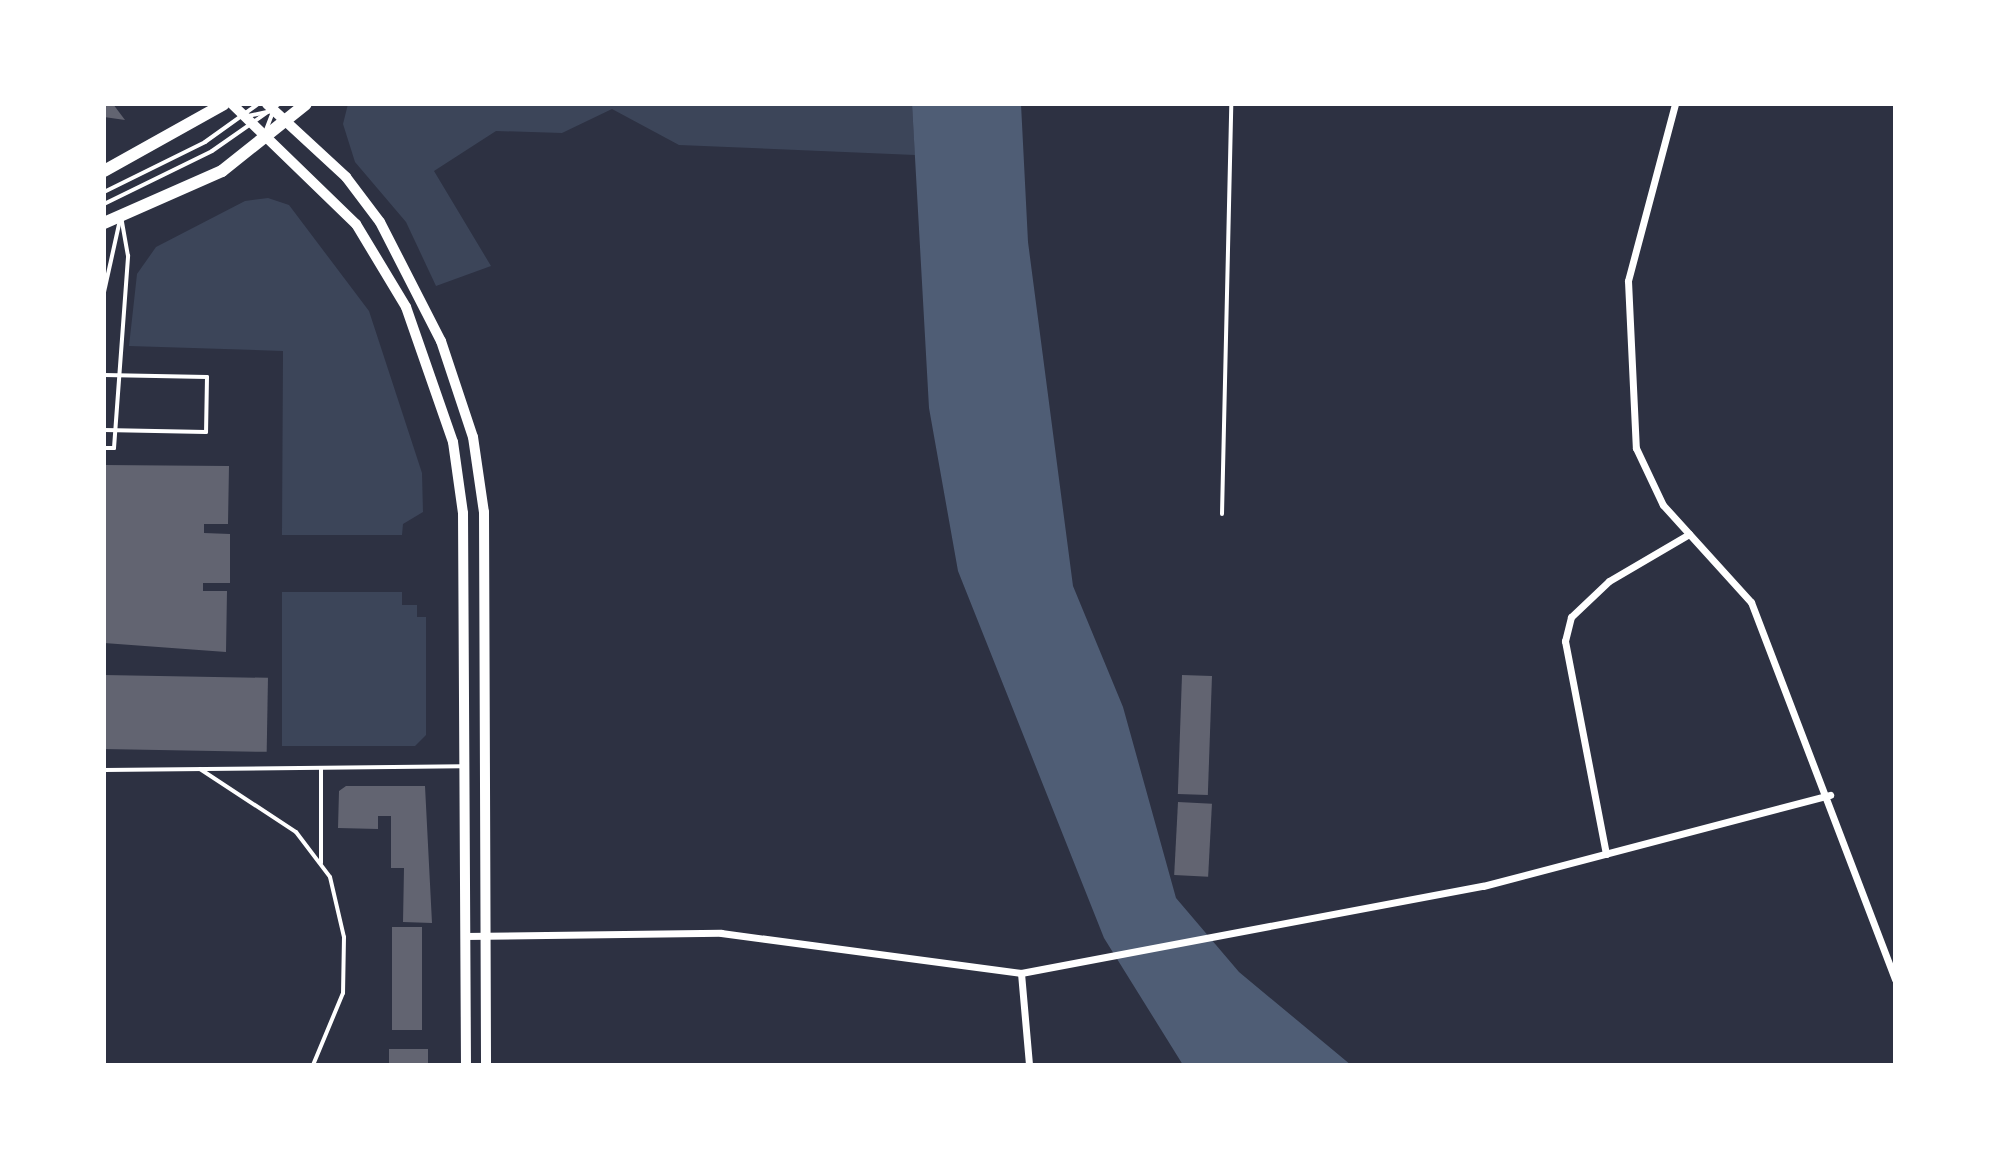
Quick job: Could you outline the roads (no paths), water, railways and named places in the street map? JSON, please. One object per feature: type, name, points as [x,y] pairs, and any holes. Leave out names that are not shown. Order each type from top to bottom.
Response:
[{"type":"main road","points":[[104,171],[224,104]]},
{"type":"main road","points":[[232,104],[263,138],[356,224],[406,307],[453,442],[463,513],[466,1065]]},
{"type":"main road","points":[[104,223],[222,171],[306,104]]},
{"type":"main road","points":[[273,106],[284,123],[346,177],[380,222],[441,341],[473,437],[484,512],[486,1065]]},
{"type":"street","points":[[1675,104],[1628,281],[1636,448],[1663,505],[1751,602],[1830,795],[1895,979]]},
{"type":"street","points":[[1606,854],[1565,641],[1571,617],[1609,581],[1689,534]]},
{"type":"street","points":[[464,936],[721,933],[1021,973],[1483,886],[1830,795]]},
{"type":"street","points":[[1021,973],[1029,1065]]},
{"type":"lane","points":[[243,117],[258,104]]},
{"type":"lane","points":[[1222,514],[1231,104]]},
{"type":"lane","points":[[104,192],[243,117],[273,106]]},
{"type":"lane","points":[[104,204],[252,126],[273,106]]},
{"type":"lane","points":[[263,138],[273,106]]},
{"type":"lane","points":[[104,292],[121,218]]},
{"type":"lane","points":[[104,448],[114,448],[128,256],[121,218]]},
{"type":"lane","points":[[104,375],[207,377],[206,432],[104,430]]},
{"type":"lane","points":[[104,770],[462,766]]},
{"type":"lane","points":[[313,1065],[343,993],[344,937],[321,865],[321,768]]},
{"type":"lane","points":[[200,769],[296,832],[321,865]]}]
